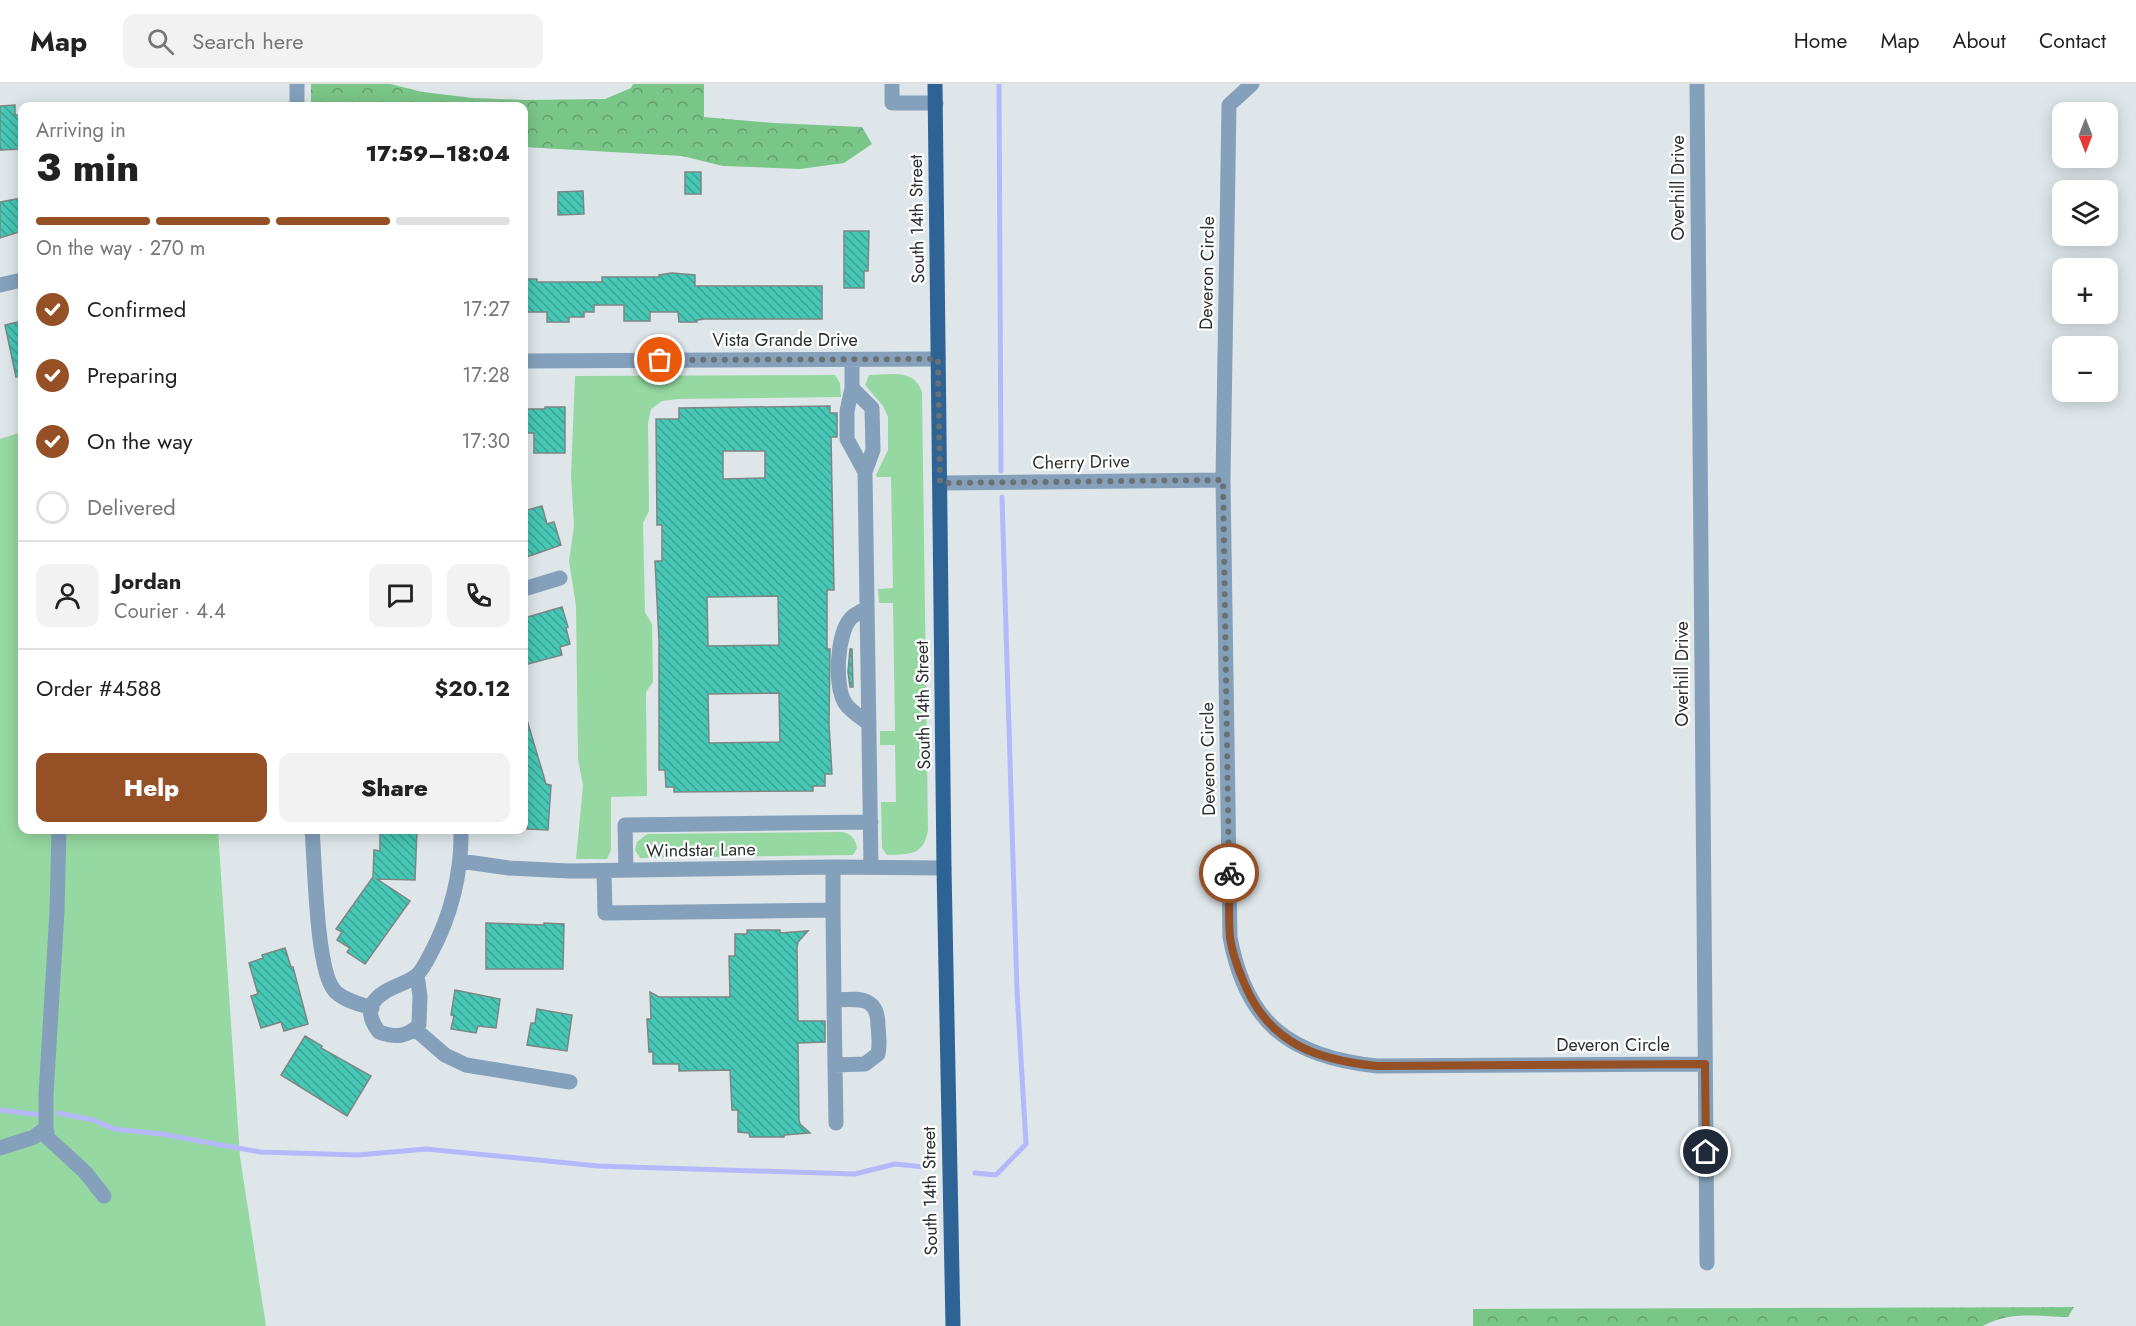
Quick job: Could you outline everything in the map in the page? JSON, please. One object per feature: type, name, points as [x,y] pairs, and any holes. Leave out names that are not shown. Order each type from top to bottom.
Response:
[{"type":"main road","name":"South 14th Street","points":[[935,84],[944,868],[953,1326]]},
{"type":"street","points":[[297,84],[297,102]]},
{"type":"street","points":[[892,84],[892,103],[936,103]]},
{"type":"street","name":"Deveron Circle","points":[[1252,84],[1229,105],[1223,480],[1230,937],[1235,963],[1256,1009],[1278,1032],[1307,1051],[1345,1063],[1377,1066],[1705,1064]]},
{"type":"street","name":"Overhill Drive","points":[[1697,84],[1707,1263]]},
{"type":"street","points":[[0,285],[18,281]]},
{"type":"street","name":"Vista Grande Drive","points":[[528,361],[938,359]]},
{"type":"street","points":[[852,360],[847,439],[865,472]]},
{"type":"street","points":[[852,388],[872,408],[873,450],[865,472],[871,867]]},
{"type":"street","name":"Cherry Drive","points":[[940,483],[1223,480]]},
{"type":"street","points":[[528,587],[560,578]]},
{"type":"street","points":[[867,608],[852,617],[843,631],[839,646],[840,689],[845,704],[869,724]]},
{"type":"street","points":[[626,870],[625,825],[871,822]]},
{"type":"street","points":[[59,834],[46,1128],[48,1138],[85,1172],[104,1196]]},
{"type":"street","points":[[312,834],[321,949],[325,972],[334,991],[372,1008]]},
{"type":"street","points":[[417,975],[421,1012],[419,1025],[401,1036],[389,1036],[379,1032],[370,1015],[373,1004],[380,996],[417,975],[448,919],[460,861],[461,834]]},
{"type":"street","name":"Windstar Lane","points":[[460,861],[542,871],[833,867],[944,868]]},
{"type":"street","points":[[833,867],[836,1123]]},
{"type":"street","points":[[604,871],[605,912],[833,910]]},
{"type":"street","points":[[834,1000],[867,1001],[874,1006],[878,1014],[878,1054],[865,1064],[836,1065]]},
{"type":"street","points":[[415,1029],[445,1054],[466,1065],[570,1082]]},
{"type":"street","points":[[0,1148],[34,1137],[46,1128]]},
{"type":"green space","points":[[311,84],[390,84],[423,92],[473,98],[525,100],[605,99],[631,88],[633,84],[704,84],[704,117],[862,127],[872,144],[844,163],[800,169],[723,166],[682,156],[528,147],[528,102],[311,102]]},
{"type":"green space","points":[[900,374],[907,376],[918,384],[922,392],[928,830],[923,845],[909,854],[887,855],[882,848],[881,802],[896,802],[895,745],[880,745],[880,731],[895,731],[893,603],[879,603],[878,589],[893,588],[891,477],[877,477],[876,475],[888,450],[888,417],[883,406],[865,385],[869,375]]},
{"type":"green space","points":[[835,375],[840,383],[841,397],[678,399],[662,401],[651,409],[648,423],[649,511],[643,523],[645,612],[652,624],[653,682],[646,692],[647,796],[611,797],[611,850],[607,859],[576,859],[583,786],[578,759],[576,606],[569,561],[574,526],[571,475],[575,376]]},
{"type":"green space","points":[[18,433],[18,834],[218,834],[240,1157],[266,1326],[0,1326],[0,439]]},
{"type":"green space","points":[[842,832],[850,835],[856,842],[857,848],[853,855],[640,858],[635,850],[637,842],[647,834]]},
{"type":"green space","points":[[2074,1307],[2068,1317],[2014,1316],[1983,1326],[1473,1326],[1473,1309]]},
{"type":"building","points":[[15,105],[15,115],[18,115],[18,149],[0,150],[0,106]]},
{"type":"building","points":[[685,172],[701,172],[701,194],[685,194]]},
{"type":"building","points":[[583,191],[584,214],[558,215],[558,192]]},
{"type":"building","points":[[18,199],[18,232],[0,238],[0,202]]},
{"type":"building","points":[[844,231],[869,231],[868,271],[864,271],[864,288],[844,288]]},
{"type":"building","points":[[672,273],[695,275],[695,286],[822,286],[822,319],[705,319],[697,320],[697,322],[679,322],[678,312],[650,312],[650,321],[624,321],[624,305],[594,305],[594,312],[584,312],[584,317],[569,317],[569,322],[547,322],[547,312],[528,312],[528,279],[537,279],[537,282],[602,282],[602,277],[659,277],[659,275]]},
{"type":"building","points":[[18,322],[18,377],[16,377],[5,325]]},
{"type":"building","points":[[830,406],[830,413],[837,413],[837,437],[831,437],[834,590],[827,590],[832,774],[825,774],[825,786],[813,786],[813,791],[674,792],[674,787],[666,787],[665,770],[659,770],[659,640],[655,561],[662,561],[662,525],[657,525],[656,419],[679,419],[679,408]],"holes":[[[723,451],[765,451],[765,478],[723,479]],[[778,596],[779,645],[708,646],[707,597]],[[779,693],[780,742],[709,743],[708,694]]]},
{"type":"building","points":[[545,407],[565,407],[565,453],[534,453],[534,433],[528,433],[528,409],[545,409]]},
{"type":"building","points":[[542,506],[547,524],[554,522],[561,545],[528,557],[528,510]]},
{"type":"building","points":[[562,607],[570,644],[560,647],[562,655],[528,664],[528,617]]},
{"type":"building","points":[[850,649],[852,649],[853,687],[850,687],[848,672]]},
{"type":"building","points":[[528,723],[546,784],[551,785],[548,830],[528,829]]},
{"type":"building","points":[[380,834],[417,834],[415,880],[377,879],[410,901],[365,964],[347,952],[350,948],[337,940],[342,932],[336,929],[373,877],[374,850],[380,851]]},
{"type":"building","points":[[486,923],[564,924],[563,969],[486,969]]},
{"type":"building","points":[[747,930],[780,930],[780,933],[808,931],[798,942],[797,948],[798,1021],[825,1021],[825,1042],[798,1043],[799,1120],[800,1124],[810,1133],[784,1135],[784,1137],[750,1137],[749,1133],[738,1132],[738,1110],[732,1110],[730,1070],[679,1071],[679,1064],[653,1064],[653,1052],[649,1052],[647,1019],[651,1019],[650,992],[659,997],[730,997],[729,956],[735,956],[735,934],[747,934]]},
{"type":"building","points":[[285,948],[291,967],[293,967],[308,1024],[284,1031],[281,1022],[261,1028],[251,996],[258,994],[249,963],[263,958],[262,955]]},
{"type":"building","points":[[455,990],[500,999],[496,1028],[478,1026],[476,1033],[451,1029]]},
{"type":"building","points":[[537,1009],[572,1015],[567,1051],[527,1045],[531,1023],[535,1023]]},
{"type":"building","points":[[305,1036],[322,1046],[321,1048],[371,1076],[347,1116],[281,1075]]},
{"type":"waterway","points":[[999,84],[1001,471]]},
{"type":"waterway","points":[[975,1173],[996,1175],[1026,1144],[1017,991],[1002,497]]},
{"type":"waterway","points":[[0,1110],[41,1115]]},
{"type":"waterway","points":[[58,1113],[93,1120],[114,1129],[161,1134],[260,1152],[358,1155],[426,1149],[598,1166],[855,1174],[895,1164],[924,1167]]},
{"type":"way so far","points":[[660,360],[938,359],[940,483],[1223,480],[1229,873]]},
{"type":"route","points":[[1229,873],[1230,937],[1235,963],[1256,1009],[1278,1032],[1307,1051],[1345,1063],[1377,1066],[1705,1064],[1706,1152]]}]
